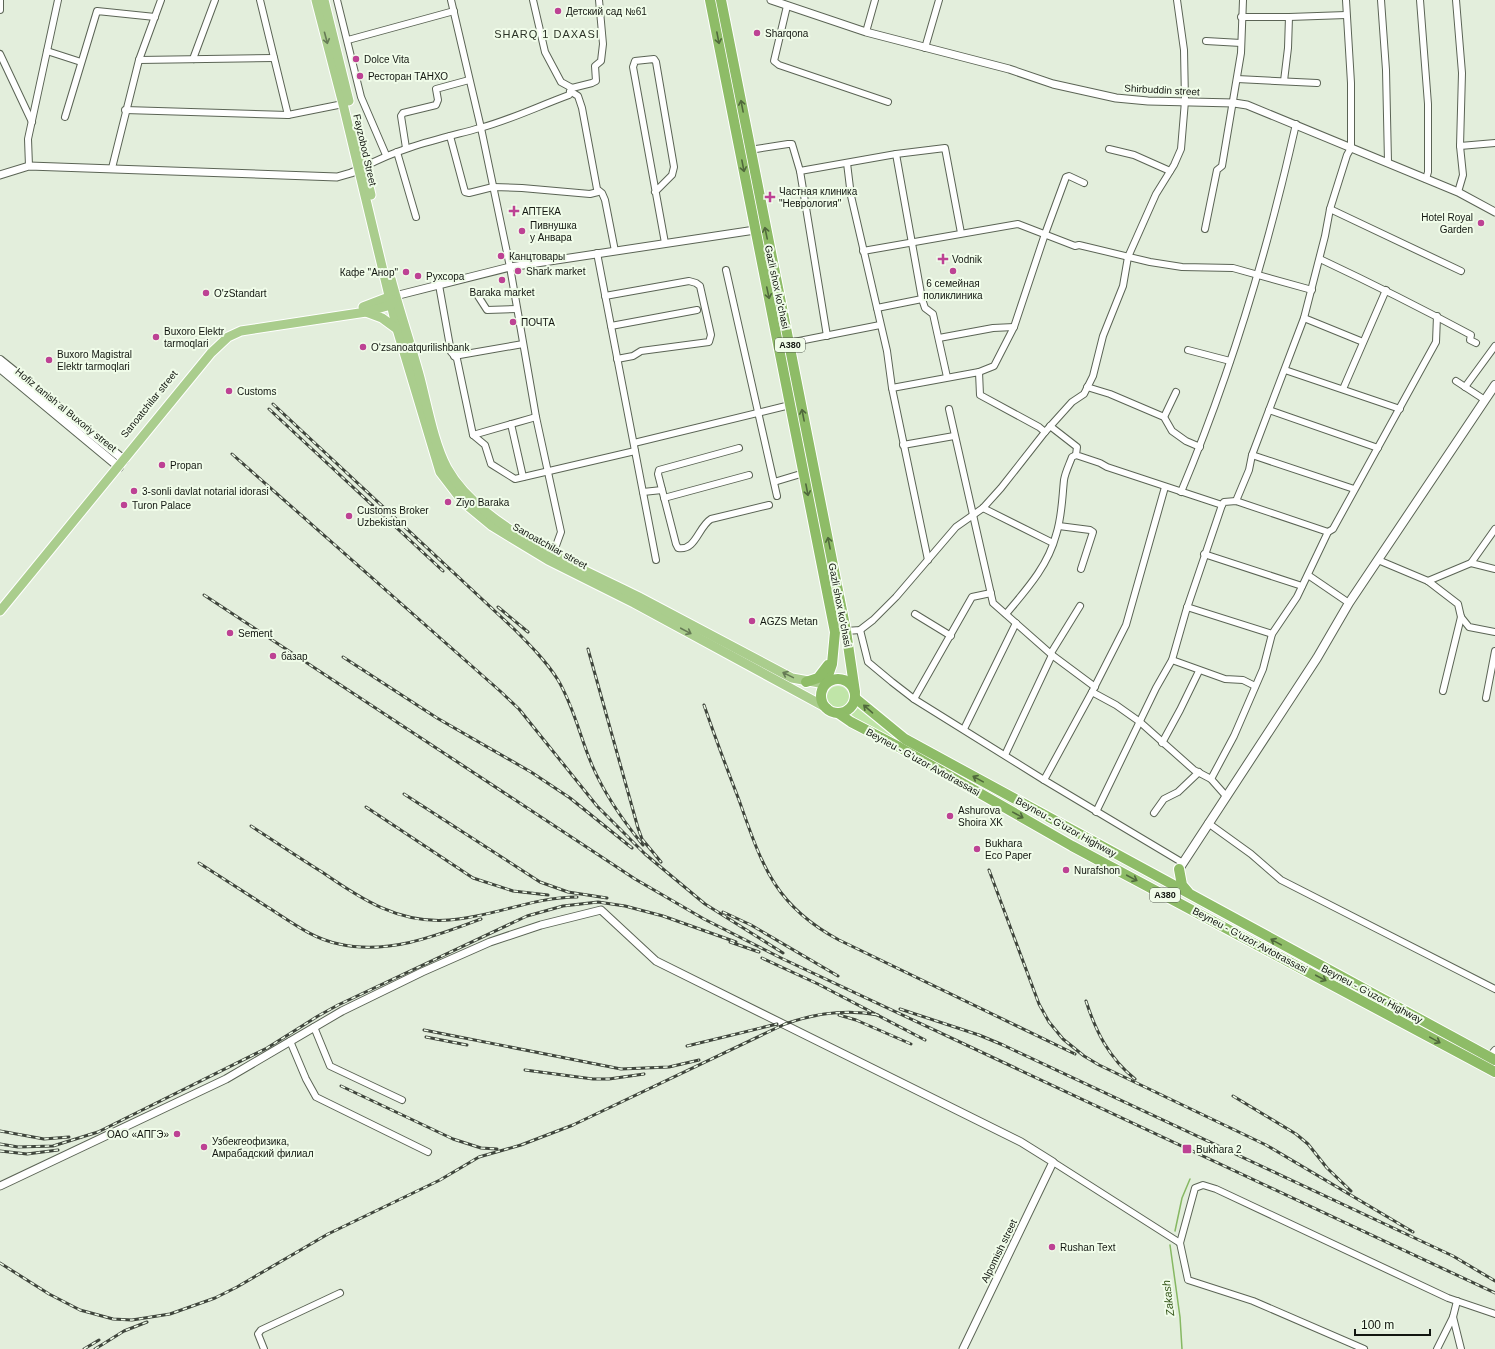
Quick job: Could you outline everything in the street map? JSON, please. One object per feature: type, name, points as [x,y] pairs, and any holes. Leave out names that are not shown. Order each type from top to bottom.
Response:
[{"type":"highway","name":"Gazli shox ko'chasi","points":[[710,0],[835,632],[833,657],[825,684]]},
{"type":"highway","name":"Gazli shox ko'chasi","points":[[721,0],[846,631],[855,695]]},
{"type":"highway","points":[[806,682],[818,678],[833,657]]},
{"type":"highway","points":[[842,680],[848,682],[855,695],[850,709],[838,713],[827,708],[822,698],[823,687],[825,684],[842,680]]},
{"type":"highway","name":"Beyneu - G'uzor Highway","points":[[855,695],[892,730],[929,752],[1041,811],[1157,877],[1311,961],[1493,1056]]},
{"type":"highway","name":"Beyneu - G'uzor Avtotrassasi","points":[[838,713],[851,722],[1072,846],[1495,1072]]},
{"type":"highway","points":[[929,752],[942,750]]},
{"type":"highway","points":[[1157,877],[1166,877],[1174,874],[1181,866]]},
{"type":"highway","points":[[1181,866],[1182,885],[1192,896]]},
{"type":"highway","points":[[1307,971],[1311,961]]},
{"type":"main road","name":"Fayzobod Street","points":[[316,0],[361,168],[392,299]]},
{"type":"main road","points":[[324,0],[361,168]]},
{"type":"main road","name":"Sanoatchilar street","points":[[0,604],[212,353],[228,337],[241,331],[260,327],[378,309],[392,299]]},
{"type":"main road","name":"Sanoatchilar street","points":[[367,310],[392,299]]},
{"type":"main road","name":"Sanoatchilar street","points":[[392,299],[397,329],[440,472],[463,502],[492,526],[548,560],[636,600]]},
{"type":"main road","name":"Sanoatchilar street","points":[[392,299],[406,327],[436,437],[447,468],[456,482],[486,512],[552,554],[827,708]]},
{"type":"main road","points":[[378,309],[402,321],[406,327]]},
{"type":"main road","points":[[367,310],[382,318],[397,329]]},
{"type":"main road","name":"Hofiz tanish al Buxoriy street","points":[[0,360],[119,462]]},
{"type":"main road","name":"Hofiz tanish al Buxoriy street","points":[[0,368],[119,462]]},
{"type":"main road","points":[[1181,866],[1317,658],[1349,603],[1495,385]]},
{"type":"main road","name":"Sanoatchilar street","points":[[0,611],[119,462]]},
{"type":"main road","points":[[636,600],[792,678],[806,682],[825,684]]},
{"type":"street","points":[[0,0],[0,10]]},
{"type":"street","points":[[29,166],[27,146],[58,0]]},
{"type":"street","points":[[112,168],[125,110],[139,60],[161,0]]},
{"type":"street","points":[[193,59],[215,0]]},
{"type":"street","points":[[260,0],[288,115]]},
{"type":"street","points":[[337,0],[361,97],[386,155]]},
{"type":"street","points":[[451,0],[481,128],[510,267],[536,417],[549,471],[561,532],[552,554]]},
{"type":"street","points":[[533,0],[545,52],[561,82],[578,96],[582,108],[598,192]]},
{"type":"street","points":[[571,89],[596,81],[595,66],[601,61],[603,44],[599,0]]},
{"type":"street","name":"Shirbuddin street","points":[[771,0],[866,32],[1009,69],[1053,84],[1116,98],[1148,101],[1234,103],[1247,105],[1458,192],[1495,212]]},
{"type":"street","points":[[866,32],[875,0]]},
{"type":"street","points":[[925,48],[939,0]]},
{"type":"street","points":[[846,631],[860,630],[873,620],[896,597],[956,527],[983,508],[1001,488],[1050,426],[1072,402],[1084,394],[1093,376],[1103,336],[1122,286],[1128,257],[1156,194],[1181,149],[1185,101],[1184,50],[1177,0]]},
{"type":"street","points":[[1205,229],[1217,170],[1222,166],[1238,79],[1243,0]]},
{"type":"street","points":[[1236,501],[1249,470],[1252,455],[1304,318],[1320,259],[1330,209],[1347,155],[1351,148],[1351,83],[1346,0]]},
{"type":"street","points":[[1381,0],[1386,70],[1388,162]]},
{"type":"street","points":[[1420,0],[1428,104],[1428,166],[1426,179]]},
{"type":"street","points":[[1456,0],[1462,73],[1460,146],[1463,175],[1458,192]]},
{"type":"street","points":[[788,6],[774,61],[779,65],[888,102]]},
{"type":"street","points":[[65,117],[97,11],[155,17]]},
{"type":"street","points":[[348,40],[454,11]]},
{"type":"street","points":[[1241,17],[1346,15]]},
{"type":"street","points":[[1284,81],[1288,48],[1289,17]]},
{"type":"street","points":[[1206,41],[1241,43]]},
{"type":"street","points":[[47,51],[81,62]]},
{"type":"street","points":[[0,54],[32,122]]},
{"type":"street","points":[[139,60],[274,58]]},
{"type":"street","points":[[655,192],[672,175],[674,167],[656,62],[651,58],[634,61],[632,63],[655,192],[665,243]]},
{"type":"street","points":[[1238,79],[1317,83]]},
{"type":"street","points":[[406,148],[401,116],[403,113],[436,106],[438,100],[436,89],[469,80]]},
{"type":"street","points":[[0,175],[29,166],[337,177],[361,168],[386,155],[406,148],[481,128],[569,95],[571,89]]},
{"type":"street","points":[[125,110],[288,115],[343,104]]},
{"type":"street","points":[[1181,492],[1200,447],[1230,361],[1257,275],[1296,124]]},
{"type":"street","points":[[450,136],[465,192],[469,193],[493,187],[590,194],[598,192],[602,193],[605,200],[615,251]]},
{"type":"street","points":[[756,149],[792,144],[800,171],[827,336]]},
{"type":"street","points":[[1460,146],[1495,144]]},
{"type":"street","points":[[800,171],[896,154],[945,148],[961,233]]},
{"type":"street","points":[[1109,149],[1134,155],[1170,171]]},
{"type":"street","points":[[397,152],[416,217]]},
{"type":"street","points":[[896,154],[922,299],[925,308],[933,314],[947,377]]},
{"type":"street","points":[[847,163],[863,251],[887,351],[892,388],[903,445],[928,560]]},
{"type":"street","points":[[892,388],[979,372],[994,366],[1014,327],[1044,234],[1066,177],[1069,176],[1084,183]]},
{"type":"street","points":[[1330,209],[1461,271]]},
{"type":"street","points":[[863,251],[1018,224],[1075,246],[1079,245],[1128,257],[1182,267],[1233,268],[1312,290]]},
{"type":"street","points":[[392,299],[439,285],[510,267],[755,230]]},
{"type":"street","points":[[597,253],[656,560]]},
{"type":"street","points":[[1320,259],[1437,316],[1471,335],[1470,340],[1476,343]]},
{"type":"street","points":[[726,270],[778,496]]},
{"type":"street","points":[[605,296],[689,281],[696,282],[700,286],[711,334],[709,342],[641,352],[633,356],[617,358]]},
{"type":"street","points":[[439,285],[451,352],[457,359],[473,435],[485,445],[491,464],[515,479],[635,451]]},
{"type":"street","points":[[1343,389],[1386,290]]},
{"type":"street","points":[[478,296],[487,310],[517,309]]},
{"type":"street","points":[[877,308],[922,299]]},
{"type":"street","points":[[610,326],[697,310]]},
{"type":"street","points":[[1211,779],[1234,736],[1263,669],[1272,634],[1297,598],[1328,532],[1333,529],[1436,342],[1437,316]]},
{"type":"street","points":[[1304,318],[1363,342]]},
{"type":"street","points":[[789,343],[880,325]]},
{"type":"street","points":[[939,338],[993,328],[1014,327]]},
{"type":"street","points":[[454,356],[523,344]]},
{"type":"street","points":[[1465,387],[1495,346]]},
{"type":"street","points":[[1188,350],[1230,361]]},
{"type":"street","points":[[1285,370],[1400,409]]},
{"type":"street","points":[[979,372],[980,395],[1039,427],[1045,432]]},
{"type":"street","points":[[1456,381],[1485,400]]},
{"type":"street","points":[[1087,387],[1110,394],[1164,417],[1172,431],[1186,441],[1200,447]]},
{"type":"street","points":[[1164,417],[1176,392]]},
{"type":"street","points":[[634,443],[790,405]]},
{"type":"street","points":[[948,408],[993,603],[1094,690],[1140,722],[1162,743],[1198,772],[1211,779],[1226,796]]},
{"type":"street","points":[[1269,410],[1378,448]]},
{"type":"street","points":[[473,435],[536,417]]},
{"type":"street","points":[[511,424],[523,478]]},
{"type":"street","points":[[1006,614],[1044,564],[1059,526],[1064,479],[1072,457],[1076,455],[1077,447],[1050,426]]},
{"type":"street","points":[[903,445],[954,436]]},
{"type":"street","points":[[739,448],[659,470],[658,474],[678,548],[691,545],[707,522],[711,519],[769,505]]},
{"type":"street","points":[[1076,455],[1100,462],[1107,467],[1165,487],[1222,505]]},
{"type":"street","points":[[1252,455],[1354,489]]},
{"type":"street","points":[[774,482],[804,473]]},
{"type":"street","points":[[664,498],[749,475]]},
{"type":"street","points":[[1044,780],[1094,690],[1126,625],[1165,487]]},
{"type":"street","points":[[643,492],[662,490]]},
{"type":"street","points":[[1096,812],[1172,660],[1204,554],[1224,502],[1236,501],[1328,532]]},
{"type":"street","points":[[983,508],[1053,543]]},
{"type":"street","points":[[1059,526],[1090,530],[1093,532],[1081,569]]},
{"type":"street","points":[[1428,581],[1471,563],[1495,529]]},
{"type":"street","points":[[1204,554],[1302,586]]},
{"type":"street","points":[[1378,560],[1428,581],[1458,604],[1461,617],[1469,627],[1495,632]]},
{"type":"street","points":[[1471,563],[1495,569]]},
{"type":"street","points":[[1308,575],[1349,603]]},
{"type":"street","points":[[914,699],[972,597],[990,593]]},
{"type":"street","points":[[1005,755],[1052,654],[1080,606]]},
{"type":"street","points":[[1187,607],[1272,634]]},
{"type":"street","points":[[915,614],[951,636]]},
{"type":"street","points":[[1443,691],[1461,617]]},
{"type":"street","points":[[964,729],[1016,623]]},
{"type":"street","points":[[860,630],[868,662],[914,699],[1181,866]]},
{"type":"street","points":[[1486,698],[1495,651]]},
{"type":"street","points":[[1172,660],[1199,671],[1225,679],[1243,680],[1255,686]]},
{"type":"street","points":[[1162,743],[1199,671]]},
{"type":"street","points":[[1154,813],[1164,799],[1178,792],[1198,772]]},
{"type":"street","points":[[1208,823],[1251,854],[1281,880],[1495,989]]},
{"type":"street","points":[[0,1186],[226,1079],[342,1011],[422,972],[490,942],[541,925],[601,910],[656,961],[1022,1142],[1180,1243]]},
{"type":"street","points":[[314,1027],[330,1066],[402,1100]]},
{"type":"street","points":[[290,1041],[306,1079],[316,1097],[428,1152]]},
{"type":"street","name":"Alpomish street","points":[[962,1349],[1053,1162]]},
{"type":"street","points":[[1364,1349],[1253,1301],[1188,1280],[1180,1243],[1195,1188],[1203,1185],[1216,1189],[1457,1301],[1495,1314]]},
{"type":"street","points":[[264,1349],[258,1334],[261,1330],[340,1293]]},
{"type":"street","points":[[1437,1349],[1453,1317],[1457,1301]]},
{"type":"street","points":[[1453,1317],[1461,1349]]},
{"type":"green space","points":[[838,686],[846,689],[849,697],[846,705],[838,708],[830,705],[827,697],[830,689]]},
{"type":"green space","points":[[858,705],[895,737],[1204,907],[1203,908],[848,714]]},
{"type":"waterway","name":"Zakash","points":[[1175,1231],[1182,1198],[1190,1179]]},
{"type":"waterway","name":"Zakash","points":[[1170,1245],[1180,1317],[1182,1349]]},
{"type":"railway","points":[[273,404],[514,629],[543,660],[564,690],[592,765],[602,786],[608,797],[643,845]]},
{"type":"railway","points":[[269,409],[443,571]]},
{"type":"railway","points":[[232,454],[519,709],[597,806],[645,854],[705,904],[783,953]]},
{"type":"railway","points":[[204,595],[635,879],[704,919],[783,959],[1495,1293]]},
{"type":"railway","points":[[498,607],[528,632]]},
{"type":"railway","points":[[588,649],[638,828],[642,839],[661,862]]},
{"type":"railway","points":[[343,657],[437,718],[531,772],[570,798],[632,848]]},
{"type":"railway","points":[[704,705],[747,823],[764,864],[773,881],[799,912],[817,927],[839,940],[1075,1054]]},
{"type":"railway","points":[[404,794],[540,882],[568,892],[607,898]]},
{"type":"railway","points":[[366,807],[473,878],[513,891],[548,895]]},
{"type":"railway","points":[[251,826],[366,900],[381,908],[414,918],[431,920],[465,918],[529,903],[577,897]]},
{"type":"railway","points":[[199,863],[302,929],[329,942],[339,944],[357,947],[376,947],[412,942],[447,932],[481,919]]},
{"type":"railway","points":[[989,870],[1039,1004],[1049,1022],[1063,1039],[1084,1056],[1099,1065],[1266,1145],[1413,1232]]},
{"type":"railway","points":[[0,1144],[18,1147],[53,1146],[98,1132],[267,1048],[338,1005],[527,916],[563,906],[598,902],[625,906],[663,916],[736,942]]},
{"type":"railway","points":[[723,912],[751,925],[838,976]]},
{"type":"railway","points":[[730,942],[759,952]]},
{"type":"railway","points":[[762,958],[818,984],[925,1040]]},
{"type":"railway","points":[[1086,1001],[1104,1044],[1118,1062],[1135,1079]]},
{"type":"railway","points":[[900,1009],[979,1035],[1003,1045],[1453,1256],[1495,1281]]},
{"type":"railway","points":[[0,1263],[49,1294],[80,1310],[113,1319],[132,1320],[170,1314],[215,1298],[237,1287],[328,1234],[440,1180],[479,1157],[521,1145],[573,1125],[785,1024],[808,1017],[831,1013],[854,1012],[878,1015]]},
{"type":"railway","points":[[839,1015],[856,1020],[911,1044]]},
{"type":"railway","points":[[687,1046],[777,1024]]},
{"type":"railway","points":[[424,1030],[621,1069],[669,1067],[699,1060]]},
{"type":"railway","points":[[426,1037],[467,1045]]},
{"type":"railway","points":[[525,1070],[593,1079],[609,1079],[644,1074]]},
{"type":"railway","points":[[341,1086],[453,1139],[481,1148],[497,1149]]},
{"type":"railway","points":[[1233,1096],[1296,1134],[1308,1144],[1327,1168],[1351,1191]]},
{"type":"railway","points":[[0,1131],[44,1139],[69,1137]]},
{"type":"railway","points":[[0,1151],[27,1154],[58,1150]]},
{"type":"railway","points":[[95,1349],[124,1331],[147,1322]]},
{"type":"railway","points":[[84,1349],[99,1340]]},
{"type":"place","name":"Детский сад №61","points":[[558,11]]},
{"type":"place","name":"Sharqona","points":[[757,33]]},
{"type":"place","name":"Dolce Vita","points":[[356,59]]},
{"type":"place","name":"Ресторан ТАНХО","points":[[360,76]]},
{"type":"place","name":"Частная клиника \"Неврология\"","points":[[770,197]]},
{"type":"place","name":"АПТЕКА","points":[[514,211]]},
{"type":"place","name":"Hotel Royal Garden","points":[[1481,223]]},
{"type":"place","name":"Пивнушка у Анвара","points":[[522,231]]},
{"type":"place","name":"Канцтовары","points":[[501,256]]},
{"type":"place","name":"Vodnik","points":[[943,259]]},
{"type":"place","name":"Shark market","points":[[518,271]]},
{"type":"place","name":"6 семейная поликлиника","points":[[953,271]]},
{"type":"place","name":"Кафе \"Анор\"","points":[[406,272]]},
{"type":"place","name":"Рухсора","points":[[418,276]]},
{"type":"place","name":"Baraka market","points":[[502,280]]},
{"type":"place","name":"O'zStandart","points":[[206,293]]},
{"type":"place","name":"ПОЧТА","points":[[513,322]]},
{"type":"place","name":"Buxoro Elektr tarmoqlari","points":[[156,337]]},
{"type":"place","name":"Oʻzsanoatqurilishbank","points":[[363,347]]},
{"type":"place","name":"Buxoro Magistral Elektr tarmoqlari","points":[[49,360]]},
{"type":"place","name":"Customs","points":[[229,391]]},
{"type":"place","name":"Propan","points":[[162,465]]},
{"type":"place","name":"3-sonli davlat notarial idorasi","points":[[134,491]]},
{"type":"place","name":"Ziyo Baraka","points":[[448,502]]},
{"type":"place","name":"Turon Palace","points":[[124,505]]},
{"type":"place","name":"Customs Broker Uzbekistan","points":[[349,516]]},
{"type":"place","name":"AGZS Metan","points":[[752,621]]},
{"type":"place","name":"Sement","points":[[230,633]]},
{"type":"place","name":"базар","points":[[273,656]]},
{"type":"place","name":"Ashurova Shoira XK","points":[[950,816]]},
{"type":"place","name":"Bukhara Eco Paper","points":[[977,849]]},
{"type":"place","name":"Nurafshon","points":[[1066,870]]},
{"type":"place","name":"ОАО «АПГЭ»","points":[[177,1134]]},
{"type":"place","name":"Узбекгеофизика, Амрабадский филиал","points":[[204,1147]]},
{"type":"place","name":"Bukhara 2","points":[[1187,1149]]},
{"type":"place","name":"Rushan Text","points":[[1052,1247]]},
{"type":"district","name":"SHARQ 1 DAXASI","points":[[547,34]]}]
